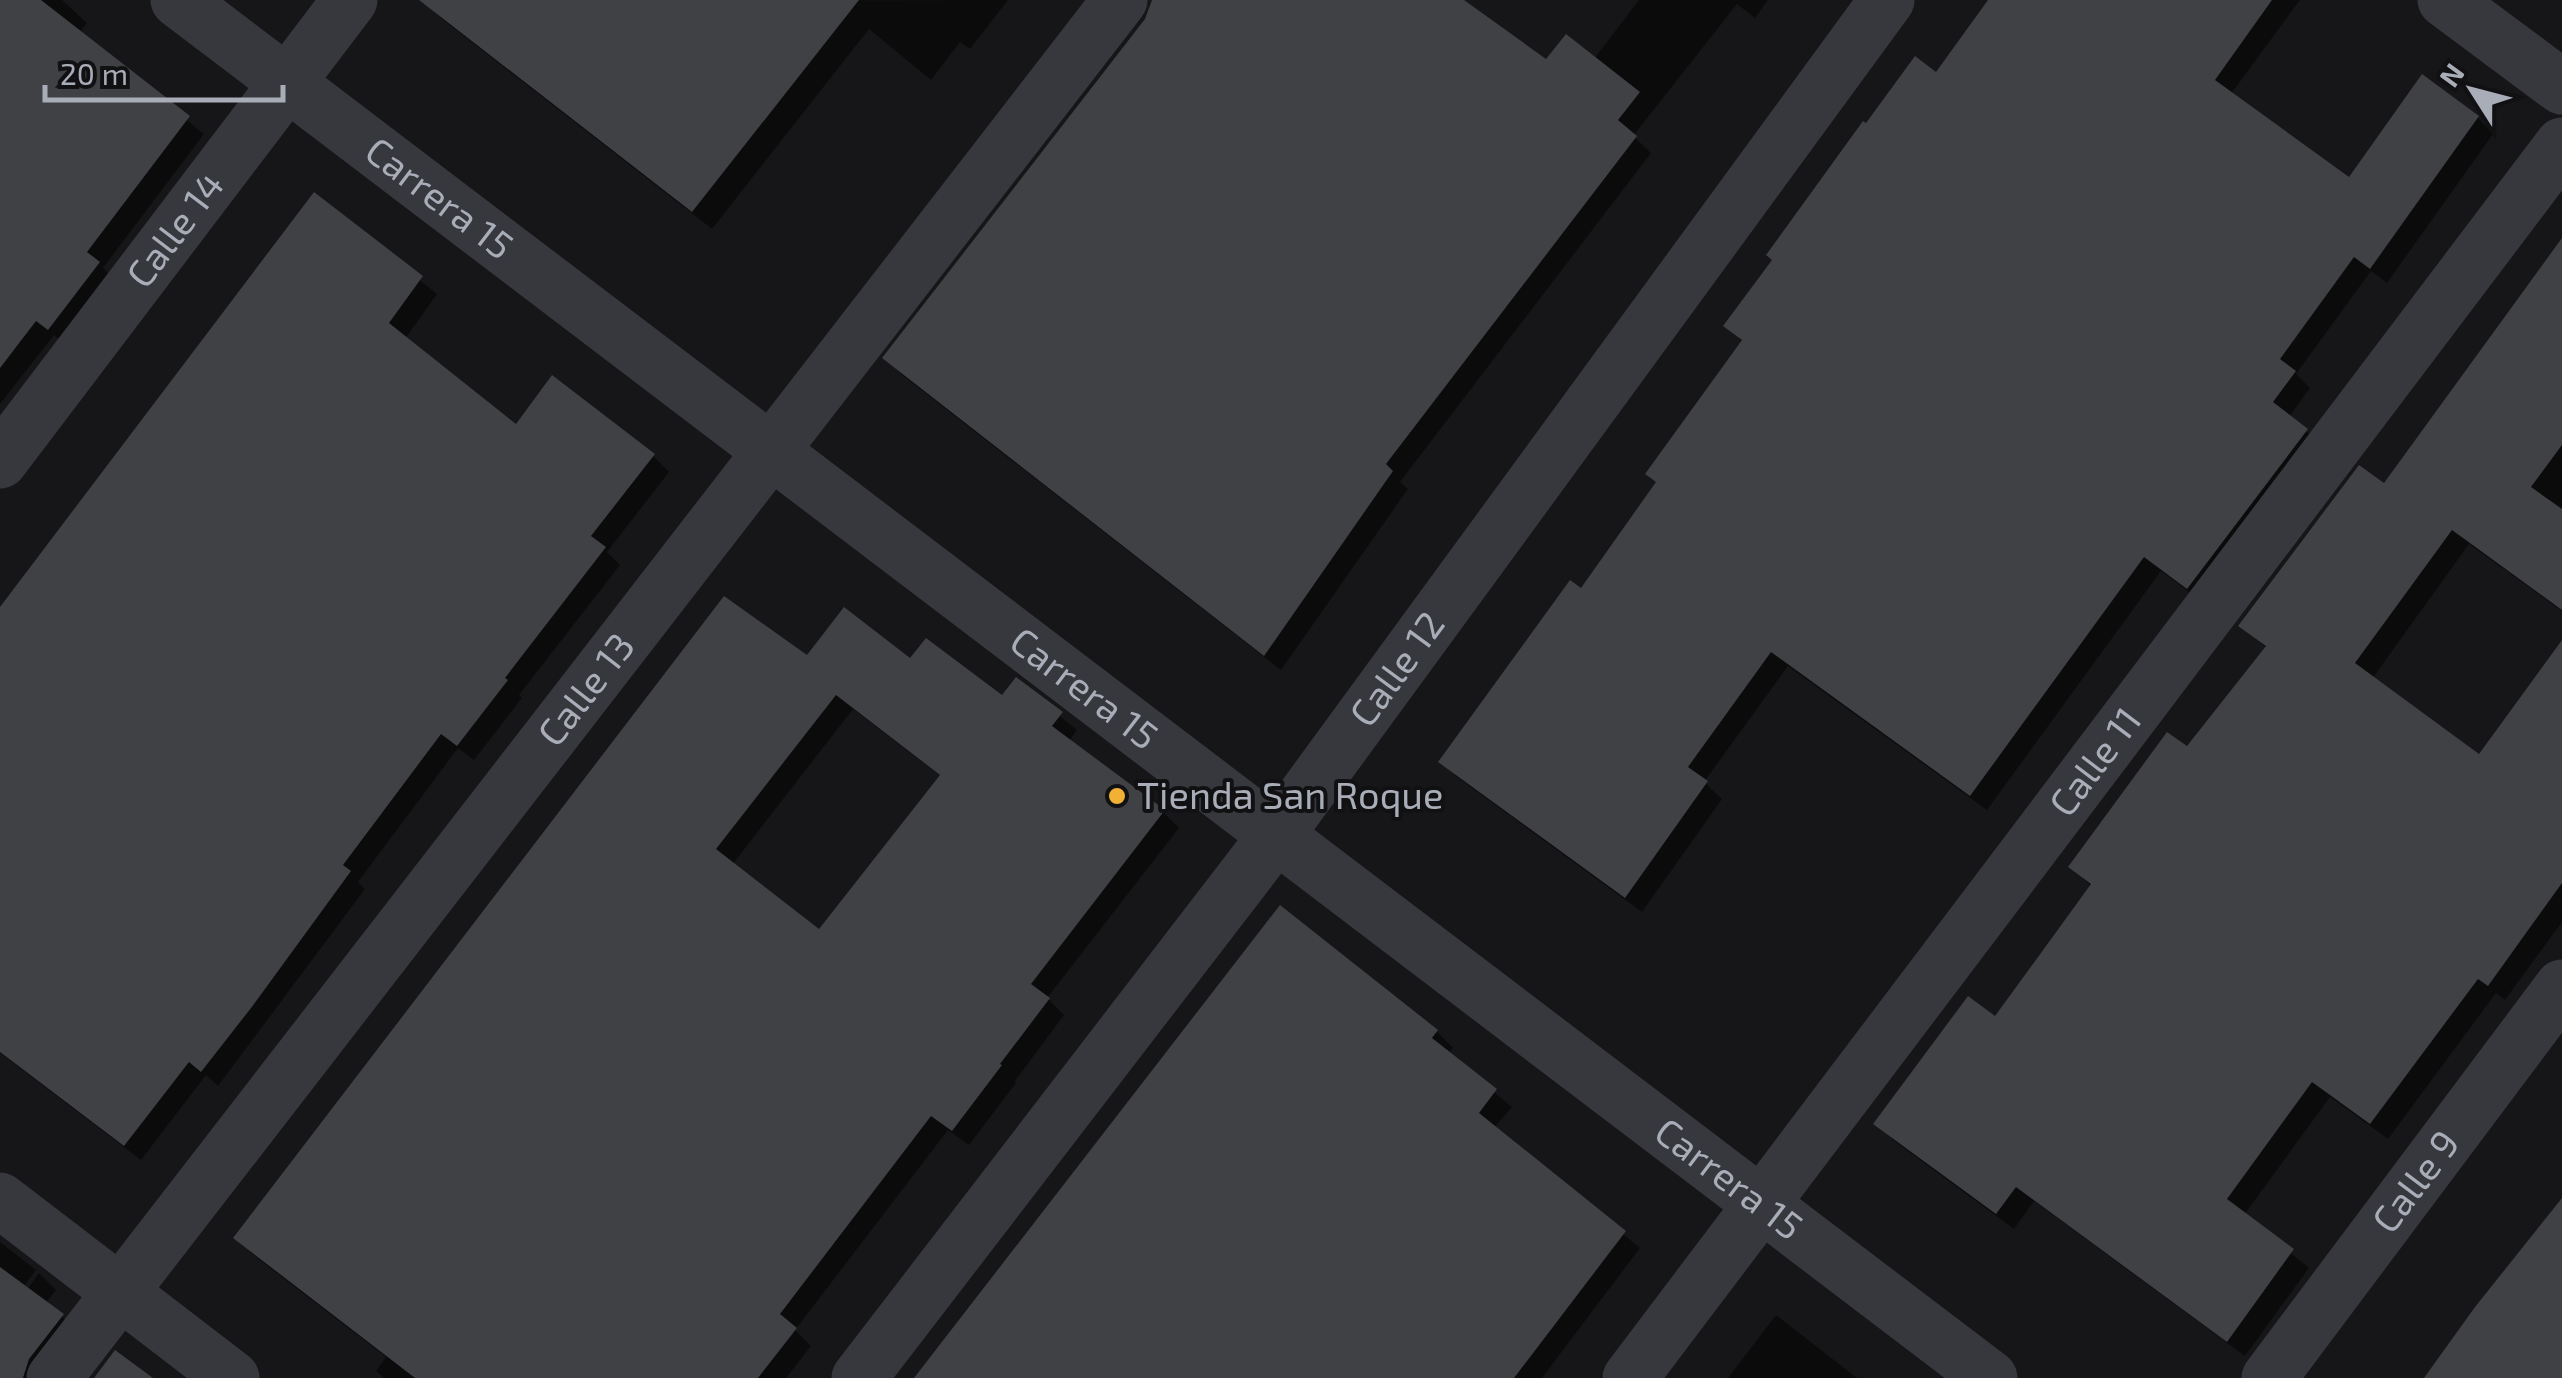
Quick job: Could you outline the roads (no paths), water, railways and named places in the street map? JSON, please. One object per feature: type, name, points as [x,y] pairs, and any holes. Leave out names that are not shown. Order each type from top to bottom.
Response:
[{"type":"street","name":"Carrera 15","points":[[178,0],[1990,1378]]},
{"type":"street","name":"Calle 14","points":[[0,461],[350,0]]},
{"type":"street","name":"Calle 13","points":[[54,1378],[1120,0]]},
{"type":"street","name":"Calle 12","points":[[859,1378],[1277,834],[1887,0]]},
{"type":"street","points":[[2445,0],[2562,86]]},
{"type":"street","name":"Calle 11","points":[[1630,1378],[2562,145]]},
{"type":"street","name":"Calle 9","points":[[2268,1378],[2562,987]]},
{"type":"street","points":[[0,1200],[232,1378]]},
{"type":"place","name":"Tienda San Roque","points":[[1117,796]]}]
